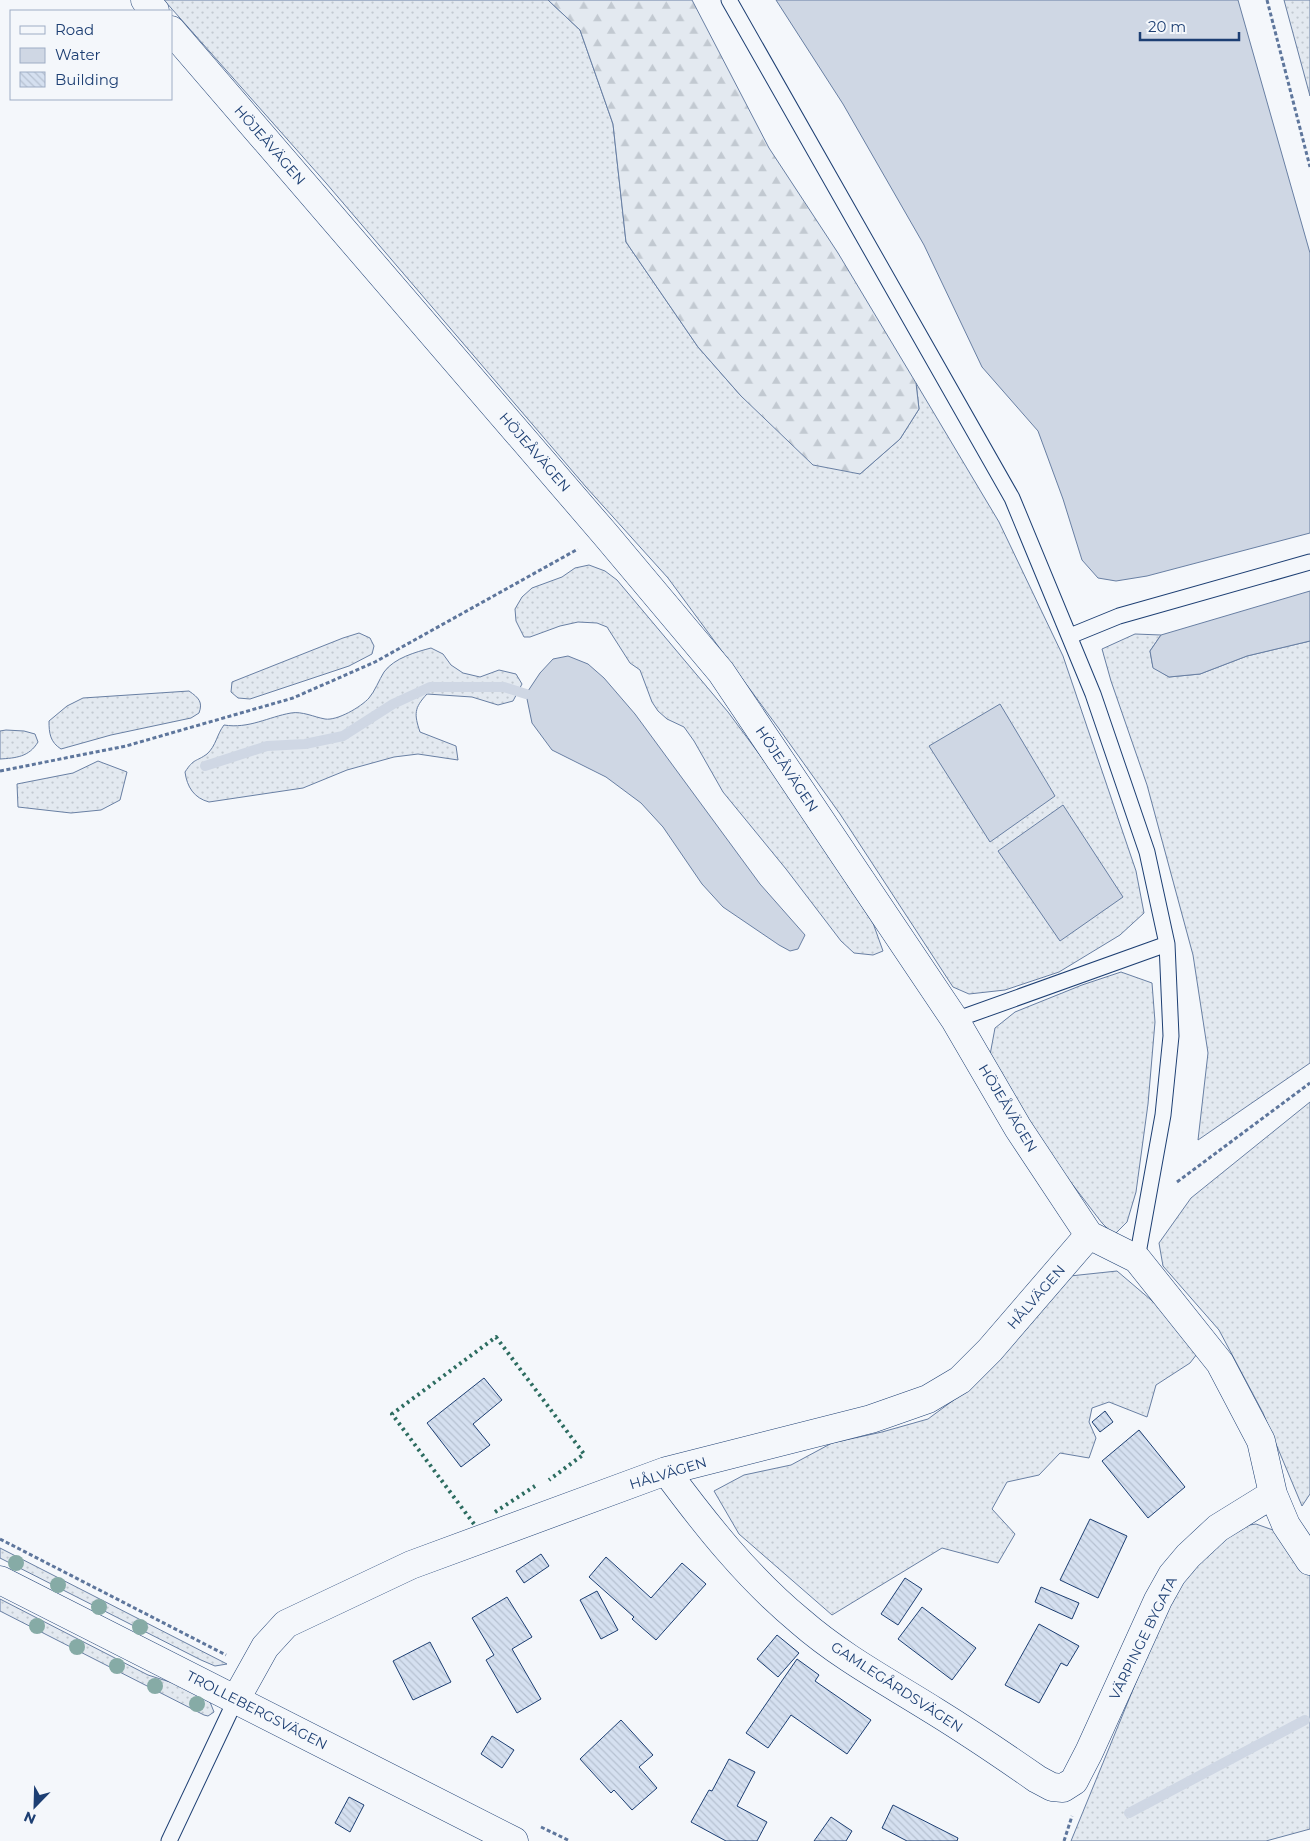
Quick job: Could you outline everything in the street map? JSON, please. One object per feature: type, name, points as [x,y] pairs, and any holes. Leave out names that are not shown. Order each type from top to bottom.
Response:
[{"type":"street","points":[[145,0],[154,10]]},
{"type":"street","name":"HÖJEÅVÄGEN","points":[[172,31],[605,534],[721,672],[956,1020],[1018,1128],[1089,1235],[1137,1259],[1220,1363],[1261,1442],[1273,1494],[1286,1525],[1310,1561]]},
{"type":"street","name":"HÅLVÄGEN","points":[[236,1699],[265,1647],[286,1624],[411,1565],[666,1472],[871,1419],[928,1399],[960,1380],[990,1350],[1089,1235]]},
{"type":"street","name":"GAMLEGÅRDSVÄGEN","points":[[666,1472],[698,1514],[758,1584],[801,1623],[869,1672],[935,1711],[1038,1778]]},
{"type":"street","name":"VÄRPINGE BYGATA","points":[[1038,1778],[1052,1786],[1063,1788],[1074,1781],[1090,1752],[1158,1600],[1172,1575],[1188,1556],[1218,1528],[1273,1494]]},
{"type":"street","name":"TROLLEBERGSVÄGEN","points":[[0,1580],[514,1841]]},
{"type":"lane","points":[[730,0],[1012,498],[1093,694],[1148,852],[1167,944],[1171,1036],[1163,1115],[1137,1259]]},
{"type":"lane","points":[[1070,636],[1119,616],[1310,562]]},
{"type":"lane","points":[[956,1020],[1167,944]]},
{"type":"lane","points":[[169,1841],[236,1699]]},
{"type":"path","points":[[1267,0],[1310,168]]},
{"type":"path","points":[[0,771],[126,746],[293,698],[375,662],[605,534]]},
{"type":"path","points":[[1146,1205],[1310,1083]]},
{"type":"green space","points":[[164,0],[548,0],[580,30],[613,124],[626,242],[698,347],[741,396],[860,474],[900,439],[919,409],[916,383],[999,522],[1063,656],[1136,871],[1144,913],[1120,935],[1059,972],[1005,990],[969,994],[953,987],[840,814],[668,578],[586,487],[326,183]]},
{"type":"green space","points":[[548,0],[692,0],[769,148],[838,253],[916,383],[919,409],[900,439],[860,474],[813,465],[741,396],[698,347],[626,242],[613,124],[580,30]]},
{"type":"green space","points":[[1284,0],[1310,0],[1310,96]]},
{"type":"green space","points":[[589,565],[605,571],[617,580],[728,712],[777,778],[873,923],[883,951],[873,955],[854,953],[841,941],[786,869],[723,792],[684,727],[667,719],[658,711],[652,702],[640,670],[630,663],[607,627],[597,623],[578,622],[560,626],[530,637],[524,637],[516,621],[515,609],[522,597],[532,588],[562,577],[575,568]]},
{"type":"green space","points":[[359,633],[370,638],[374,646],[372,654],[349,666],[250,699],[238,698],[231,692],[232,682]]},
{"type":"green space","points":[[1135,634],[1161,635],[1150,651],[1153,667],[1169,677],[1200,674],[1247,656],[1310,641],[1310,1063],[1198,1140],[1208,1053],[1193,955],[1147,785],[1111,681],[1102,649]]},
{"type":"green space","points":[[431,648],[443,654],[451,665],[463,673],[480,677],[499,670],[516,674],[522,684],[513,701],[498,705],[472,697],[427,694],[417,707],[416,712],[420,732],[456,746],[458,760],[418,754],[394,757],[347,770],[303,788],[209,802],[199,798],[192,791],[187,782],[185,772],[193,762],[210,751],[224,725],[250,724],[295,713],[304,713],[325,719],[342,716],[369,698],[384,672],[393,663],[406,656]]},
{"type":"green space","points":[[189,691],[198,698],[201,706],[199,713],[191,718],[111,735],[61,749],[54,743],[51,737],[49,721],[67,706],[83,698]]},
{"type":"green space","points":[[6,730],[35,734],[38,742],[26,754],[0,759],[0,731]]},
{"type":"green space","points":[[98,761],[127,772],[120,800],[101,810],[71,813],[18,807],[17,784],[73,773]]},
{"type":"green space","points":[[1121,972],[1152,983],[1155,1022],[1148,1104],[1136,1192],[1127,1222],[1114,1235],[1102,1223],[1043,1146],[990,1055],[995,1028],[1015,1012],[1082,985]]},
{"type":"green space","points":[[1310,1102],[1310,1494],[1302,1506],[1263,1413],[1219,1330],[1163,1266],[1159,1243],[1191,1198]]},
{"type":"green space","points":[[1117,1271],[1164,1311],[1200,1350],[1190,1363],[1156,1385],[1147,1417],[1109,1402],[1092,1408],[1089,1422],[1096,1438],[1089,1458],[1060,1453],[1039,1475],[1007,1482],[992,1509],[1015,1534],[998,1563],[942,1548],[832,1615],[739,1534],[714,1491],[744,1475],[791,1465],[832,1443],[928,1419],[974,1385],[1070,1276]]},
{"type":"green space","points":[[1256,1524],[1273,1530],[1310,1572],[1310,1829],[1266,1841],[1071,1841],[1177,1582],[1230,1528]]},
{"type":"green space","points":[[0,1548],[227,1664],[215,1666],[201,1660],[0,1558]]},
{"type":"green space","points":[[0,1599],[148,1675],[173,1683],[210,1702],[214,1712],[208,1716],[204,1715],[0,1611]]},
{"type":"water","points":[[776,0],[1238,0],[1310,253],[1310,533],[1147,576],[1116,581],[1098,578],[1082,560],[1063,499],[1038,431],[982,367],[924,245],[843,104]]},
{"type":"water","points":[[1310,591],[1310,641],[1247,656],[1200,674],[1169,677],[1153,668],[1150,651],[1161,635]]},
{"type":"water","points":[[568,656],[588,664],[604,678],[635,714],[760,884],[805,935],[798,949],[790,951],[779,945],[723,907],[702,884],[663,827],[641,803],[606,777],[552,750],[532,723],[526,694],[540,673],[553,659]]},
{"type":"water","points":[[1000,704],[1055,796],[990,842],[929,746]]},
{"type":"water","points":[[1063,805],[1123,897],[1060,941],[998,851]]},
{"type":"building","points":[[484,1378],[502,1400],[473,1424],[490,1445],[461,1467],[427,1423]]},
{"type":"building","points":[[1105,1411],[1113,1422],[1100,1432],[1092,1422]]},
{"type":"building","points":[[1139,1430],[1185,1487],[1148,1518],[1102,1461]]},
{"type":"building","points":[[1090,1519],[1127,1536],[1098,1598],[1060,1580]]},
{"type":"building","points":[[541,1554],[549,1566],[524,1583],[516,1571]]},
{"type":"building","points":[[606,1557],[651,1598],[682,1563],[706,1584],[656,1640],[632,1619],[634,1617],[589,1577]]},
{"type":"building","points":[[905,1578],[922,1589],[898,1625],[881,1614]]},
{"type":"building","points":[[1041,1587],[1079,1603],[1072,1619],[1035,1602]]},
{"type":"building","points":[[597,1591],[618,1630],[601,1639],[580,1600]]},
{"type":"building","points":[[507,1597],[532,1637],[512,1649],[541,1699],[517,1713],[486,1660],[494,1655],[472,1618]]},
{"type":"building","points":[[922,1607],[976,1648],[952,1680],[898,1639]]},
{"type":"building","points":[[1039,1624],[1079,1646],[1067,1666],[1061,1663],[1039,1703],[1005,1685]]},
{"type":"building","points":[[777,1635],[799,1653],[778,1677],[757,1659]]},
{"type":"building","points":[[430,1642],[451,1682],[413,1700],[393,1661]]},
{"type":"building","points":[[797,1659],[819,1675],[815,1681],[871,1720],[847,1754],[791,1715],[768,1748],[746,1733]]},
{"type":"building","points":[[621,1720],[653,1755],[639,1767],[657,1788],[632,1810],[614,1790],[611,1793],[580,1759]]},
{"type":"building","points":[[492,1736],[514,1750],[502,1768],[481,1754]]},
{"type":"building","points":[[729,1759],[755,1772],[737,1806],[767,1822],[757,1841],[726,1841],[691,1822],[709,1790],[712,1791]]},
{"type":"building","points":[[349,1797],[364,1805],[350,1832],[335,1823]]},
{"type":"building","points":[[893,1805],[958,1838],[957,1841],[907,1841],[882,1828]]},
{"type":"building","points":[[831,1817],[852,1831],[846,1841],[814,1841]]},
{"type":"waterway","points":[[205,766],[267,746],[305,744],[343,736],[393,704],[430,687],[504,687],[526,694]]},
{"type":"waterway","points":[[1129,1813],[1305,1720]]},
{"type":"hedge","points":[[474,1524],[392,1414],[496,1337],[584,1454],[549,1480]]},
{"type":"hedge","points":[[495,1512],[535,1486]]}]
